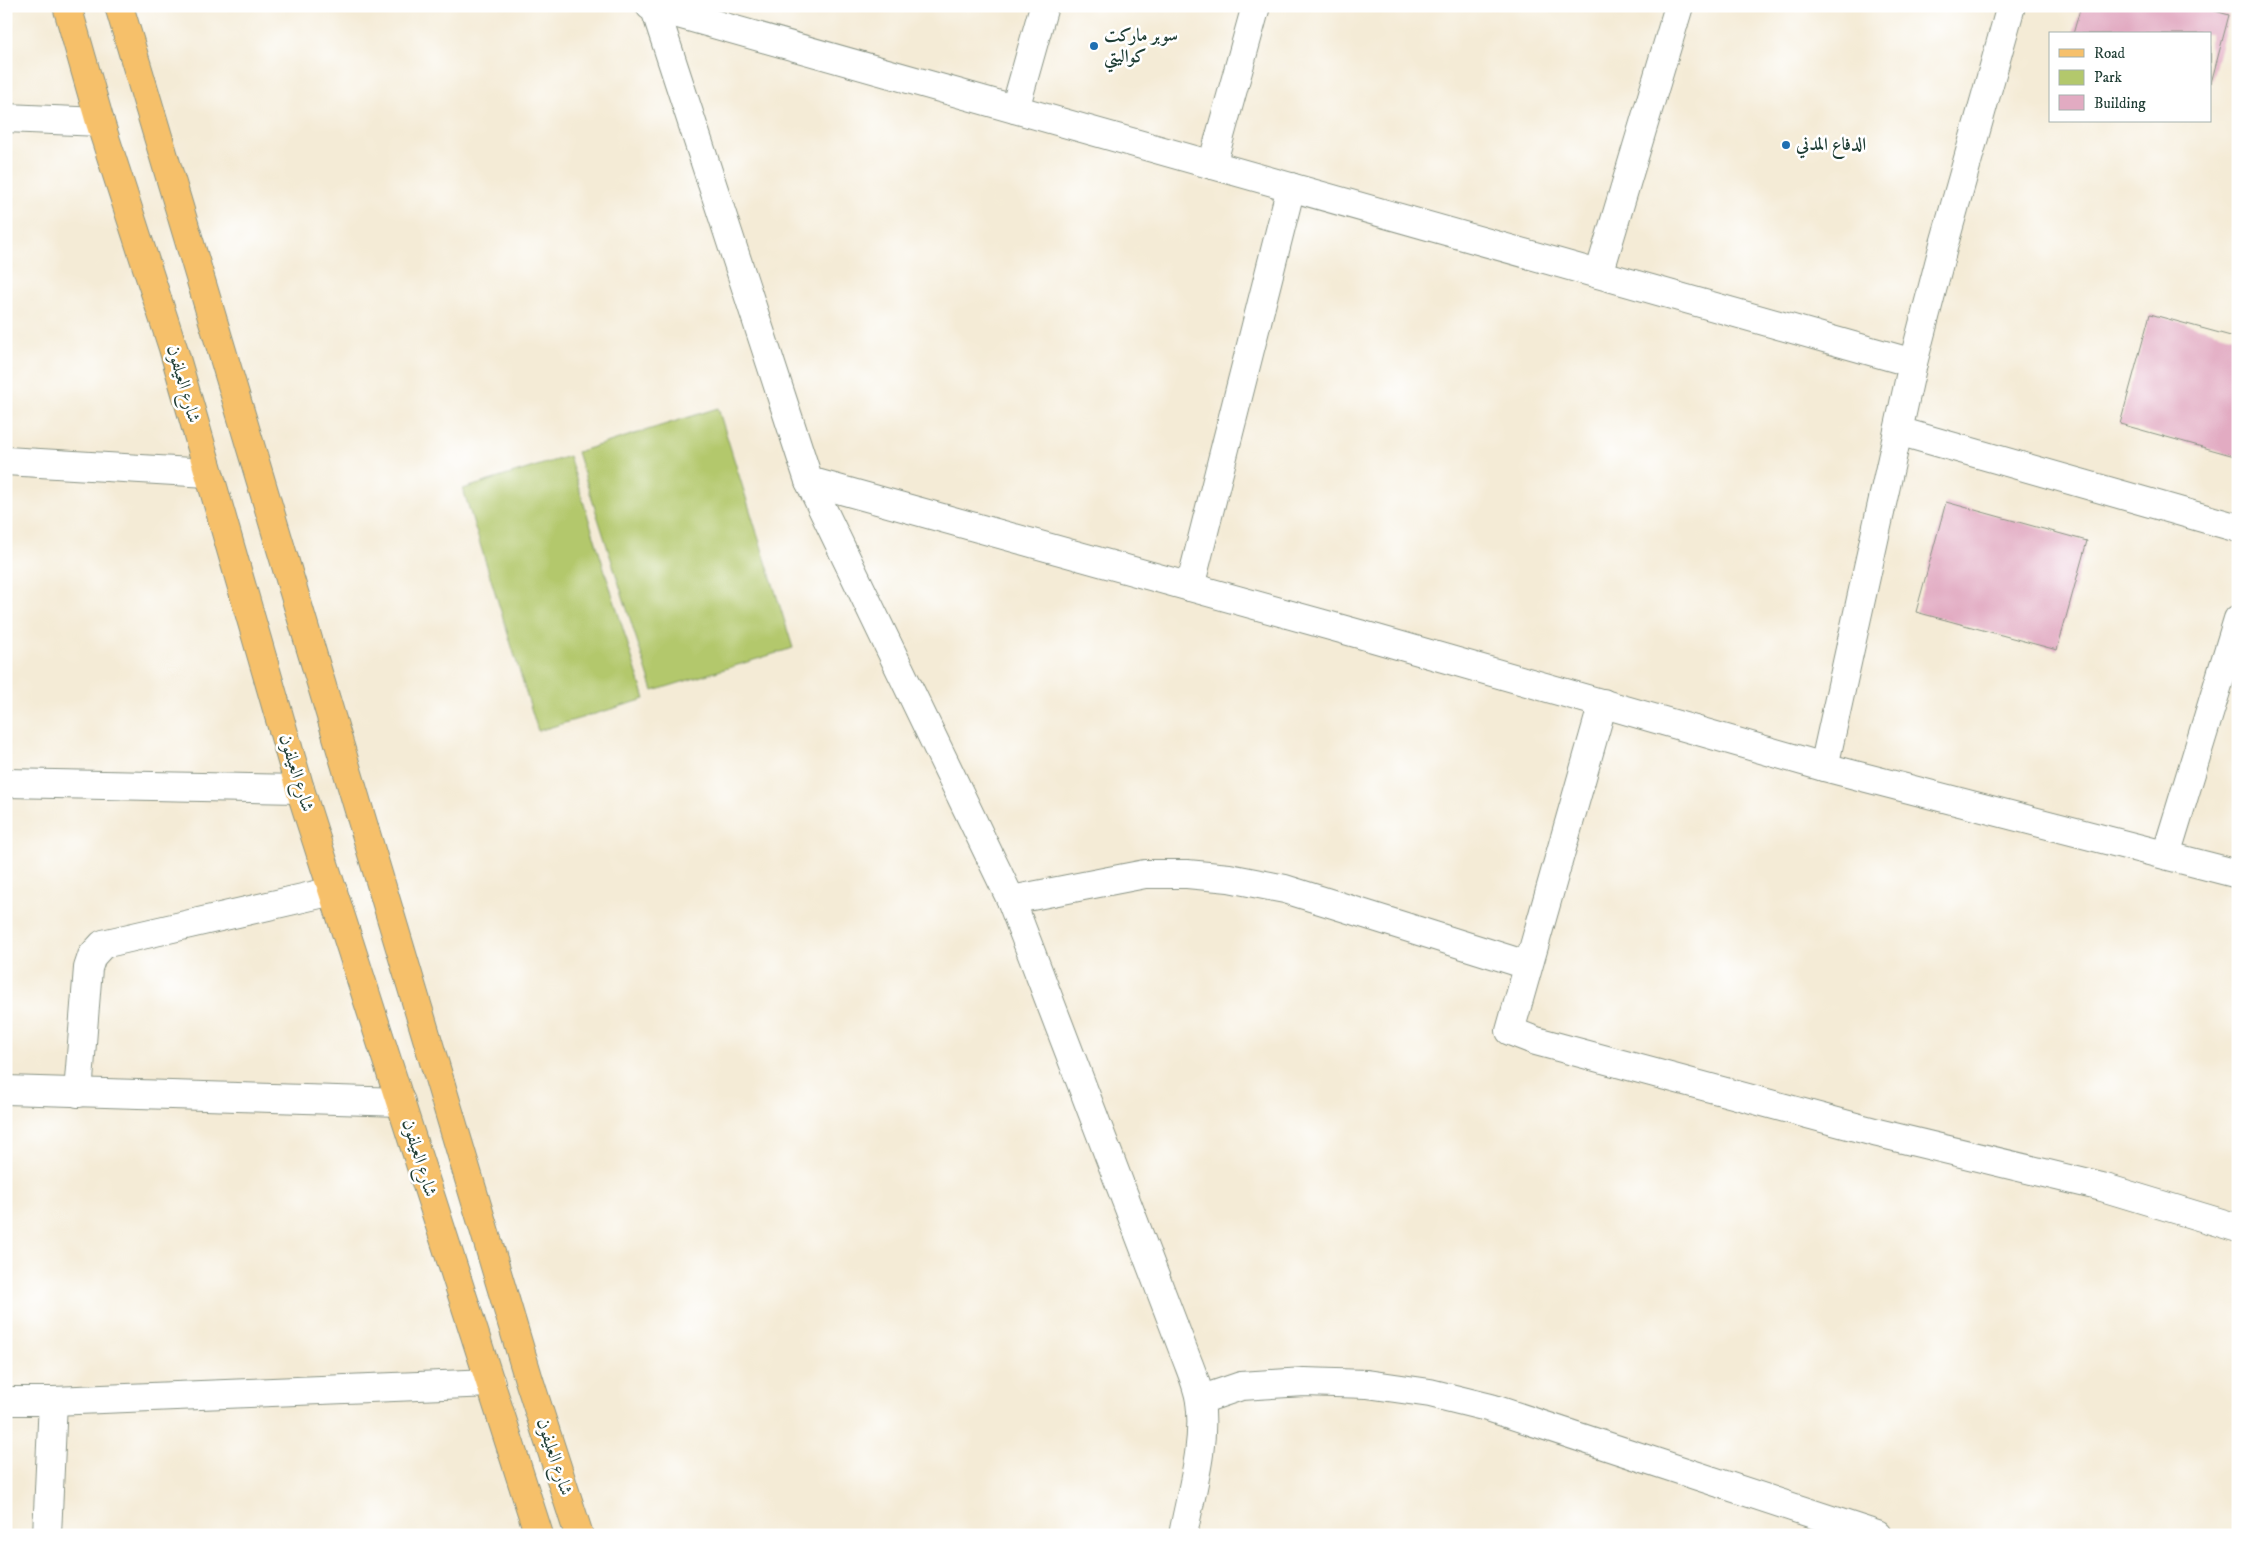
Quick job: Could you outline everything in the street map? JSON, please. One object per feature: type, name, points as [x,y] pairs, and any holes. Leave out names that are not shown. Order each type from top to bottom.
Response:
[{"type":"main road","name":"شارع العيلفون","points":[[67,6],[100,122],[173,348],[300,789],[538,1535]]},
{"type":"main road","name":"شارع العليفون","points":[[119,6],[529,1380],[579,1535]]},
{"type":"street","points":[[1015,109],[1044,6]]},
{"type":"street","points":[[1212,165],[1256,6]]},
{"type":"street","points":[[1600,274],[1680,6]]},
{"type":"street","points":[[1824,767],[1913,363],[1944,244],[2011,6]]},
{"type":"street","points":[[653,7],[1913,363]]},
{"type":"street","points":[[653,7],[809,481],[1011,900],[1187,1360],[1200,1400],[1200,1446],[1183,1535]]},
{"type":"street","points":[[6,118],[100,122]]},
{"type":"street","points":[[1190,587],[1291,187]]},
{"type":"street","points":[[1898,431],[2238,528]]},
{"type":"street","points":[[6,461],[208,473]]},
{"type":"street","points":[[809,481],[1603,703],[1824,767],[2238,874]]},
{"type":"street","points":[[2166,855],[2238,619]]},
{"type":"street","points":[[1603,703],[1527,965],[1510,1031],[1536,1041],[1869,1131],[2102,1187],[2238,1228]]},
{"type":"street","points":[[6,782],[300,789]]},
{"type":"street","points":[[1011,900],[1145,874],[1187,874],[1229,878],[1285,889],[1527,965]]},
{"type":"street","points":[[78,1093],[88,968],[92,956],[103,944],[333,891]]},
{"type":"street","points":[[6,1090],[401,1102]]},
{"type":"street","points":[[1200,1400],[1242,1386],[1304,1382],[1367,1384],[1430,1393],[1491,1408],[1877,1535]]},
{"type":"street","points":[[6,1401],[53,1401],[491,1383]]},
{"type":"street","points":[[47,1535],[53,1401]]},
{"type":"green space","points":[[718,408],[793,648],[653,691],[577,452]]},
{"type":"green space","points":[[569,456],[645,699],[538,731],[463,489]]},
{"type":"building","points":[[2081,6],[2198,6],[2229,15],[2212,79],[2212,32],[2074,32]]},
{"type":"building","points":[[2150,314],[2238,338],[2238,457],[2120,424]]},
{"type":"building","points":[[1946,502],[2087,541],[2057,650],[1916,612]]},
{"type":"place","name":"سوبر ماركت كواليتي","points":[[1094,46]]},
{"type":"place","name":"الدفاع المدني","points":[[1786,145]]}]
